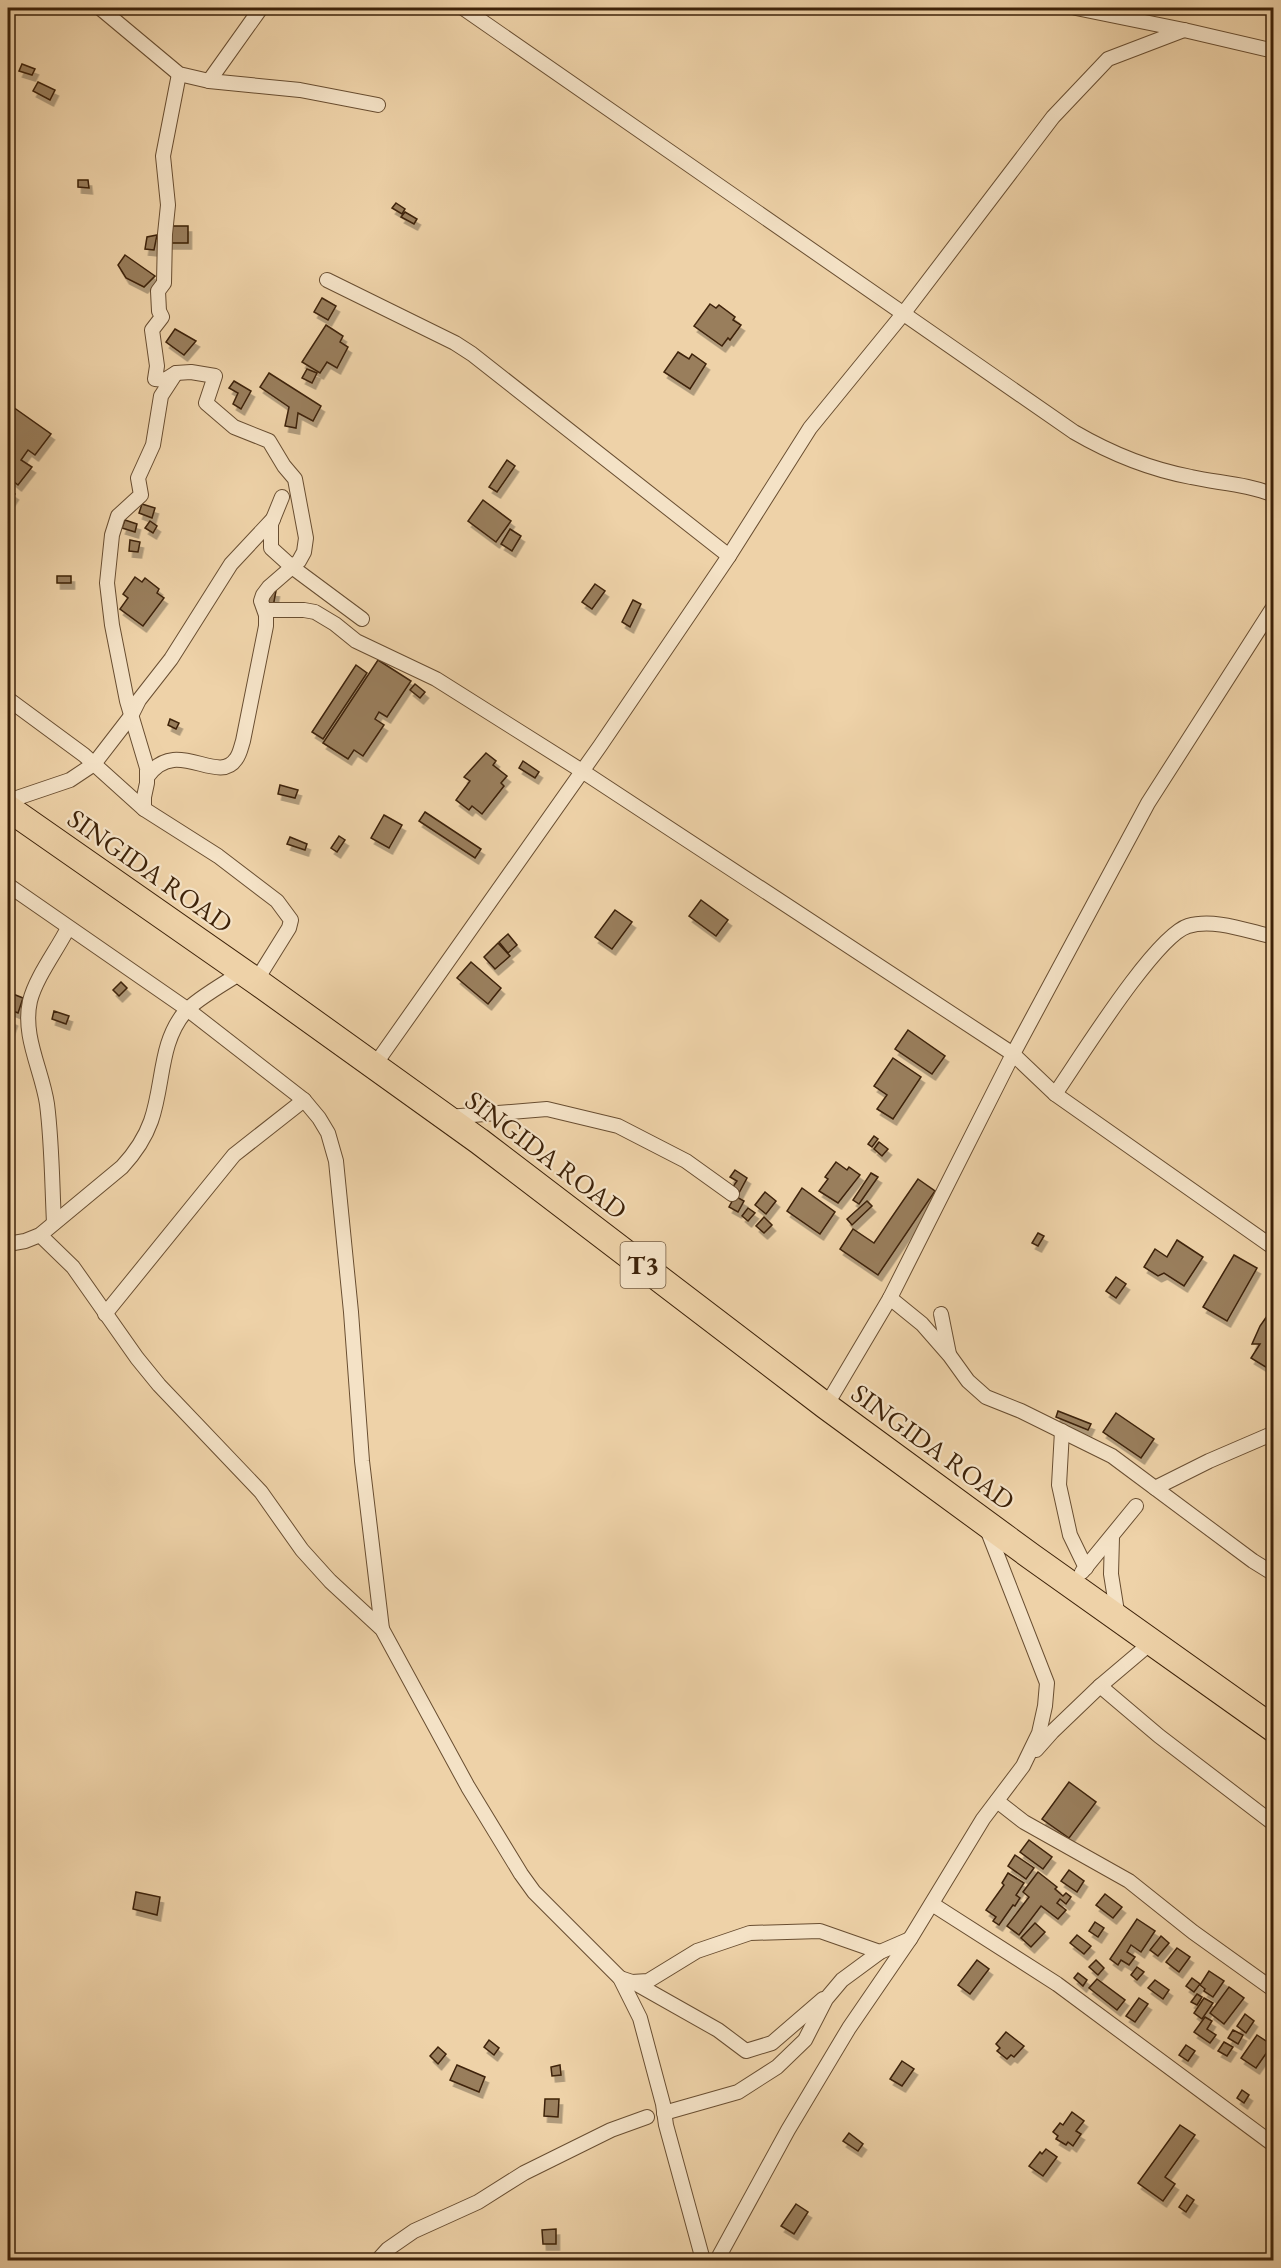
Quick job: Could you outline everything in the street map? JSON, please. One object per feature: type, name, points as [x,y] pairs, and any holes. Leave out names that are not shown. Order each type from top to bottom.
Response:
[{"type":"highway","name":"SINGIDA ROAD","points":[[8,808],[446,1117],[826,1406],[985,1523],[1079,1577],[1118,1618],[1274,1729]]},
{"type":"street","points":[[100,8],[179,74],[209,81],[300,90],[378,105]]},
{"type":"street","points":[[209,81],[261,8]]},
{"type":"street","points":[[463,8],[1064,426],[1102,448],[1169,472],[1253,488],[1274,495]]},
{"type":"street","points":[[1076,8],[1274,51]]},
{"type":"street","points":[[374,1066],[582,771],[729,556],[810,428],[903,314],[1053,117],[1108,59],[1184,30]]},
{"type":"street","points":[[148,776],[156,765],[166,760],[190,761],[218,768],[231,764],[237,758],[247,724],[266,626],[265,610],[261,601],[269,587],[299,561],[304,552],[306,538],[295,479],[269,441],[234,428],[206,403],[215,376],[191,372],[176,373],[165,380],[155,379],[157,366],[152,330],[162,317],[159,311],[158,291],[165,283],[168,205],[163,156],[179,74]]},
{"type":"street","points":[[327,280],[447,339],[472,354],[729,556]]},
{"type":"street","points":[[144,809],[148,776],[119,664],[108,600],[109,560],[112,535],[118,516],[141,495],[138,478],[153,446],[161,396],[176,373]]},
{"type":"street","points":[[282,497],[273,519],[271,548],[292,567],[362,619]]},
{"type":"street","points":[[8,801],[70,780],[93,764],[131,716],[139,700],[171,658],[231,564],[273,519]]},
{"type":"street","points":[[826,1406],[890,1298],[1012,1054],[1148,803],[1274,606]]},
{"type":"street","points":[[265,610],[304,610],[325,617],[356,641],[436,679],[582,771],[1012,1054],[1054,1094],[1274,1248]]},
{"type":"street","points":[[8,699],[54,732],[144,809],[218,856],[277,901],[291,920],[289,928],[249,977],[187,1009],[172,1029],[162,1065],[152,1120],[133,1154],[122,1167],[40,1235],[26,1241],[8,1244]]},
{"type":"street","points":[[8,885],[187,1009],[304,1100],[319,1118],[328,1134],[336,1161],[351,1312],[362,1461],[382,1629]]},
{"type":"street","points":[[1054,1094],[1125,992],[1152,956],[1172,935],[1185,926],[1200,923],[1274,937]]},
{"type":"street","points":[[54,1223],[46,1101],[30,1041],[29,1019],[30,1002],[35,987],[68,928]]},
{"type":"street","points":[[105,1314],[234,1155],[304,1100]]},
{"type":"street","points":[[446,1117],[547,1109],[618,1126],[686,1161],[732,1194]]},
{"type":"street","points":[[40,1235],[73,1267],[105,1314],[159,1385],[261,1492],[308,1556],[330,1581],[382,1629],[468,1787],[521,1874],[534,1892],[626,1980],[718,2030],[746,2051],[772,2043],[836,1988]]},
{"type":"street","points":[[890,1298],[922,1324],[968,1381],[986,1397],[1112,1456],[1274,1574]]},
{"type":"street","points":[[941,1314],[950,1356]]},
{"type":"street","points":[[1062,1431],[1059,1485],[1079,1577]]},
{"type":"street","points":[[1155,1488],[1209,1461],[1274,1433]]},
{"type":"street","points":[[1079,1577],[1136,1506]]},
{"type":"street","points":[[985,1523],[1047,1683],[1039,1732],[1023,1766]]},
{"type":"street","points":[[1112,1537],[1111,1574],[1118,1618]]},
{"type":"street","points":[[717,2260],[788,2130],[843,2038],[910,1939],[983,1819],[1052,1732],[1100,1686],[1152,1642]]},
{"type":"street","points":[[1100,1686],[1168,1743],[1274,1824]]},
{"type":"street","points":[[997,1800],[1023,1822],[1129,1881],[1193,1932],[1274,1990]]},
{"type":"street","points":[[932,1904],[1057,1984],[1274,2145]]},
{"type":"street","points":[[626,1980],[648,1981],[697,1951],[750,1933],[820,1931],[880,1952]]},
{"type":"street","points":[[664,2113],[738,2092],[777,2067],[805,2040],[826,1999],[843,1980],[880,1952],[910,1939]]},
{"type":"street","points":[[626,1980],[640,2018],[702,2260]]},
{"type":"street","points":[[378,2260],[388,2249],[414,2230],[478,2202],[524,2173],[610,2130],[647,2117]]},
{"type":"building","points":[[22,64],[35,69],[32,75],[19,71]]},
{"type":"building","points":[[38,82],[55,90],[50,100],[33,91]]},
{"type":"building","points":[[78,180],[88,180],[89,188],[78,187]]},
{"type":"building","points":[[396,203],[405,209],[402,214],[392,208]]},
{"type":"building","points":[[405,212],[417,219],[414,224],[401,217]]},
{"type":"building","points":[[168,226],[188,226],[188,243],[168,243]]},
{"type":"building","points":[[157,235],[154,250],[145,249],[147,237]]},
{"type":"building","points":[[125,255],[155,276],[144,287],[126,278],[118,265]]},
{"type":"building","points":[[322,298],[336,306],[328,320],[314,312]]},
{"type":"building","points":[[710,304],[716,308],[719,305],[735,317],[733,320],[741,325],[730,340],[728,338],[722,346],[694,326]]},
{"type":"building","points":[[326,325],[343,336],[340,342],[348,347],[337,368],[327,362],[320,373],[302,362]]},
{"type":"building","points":[[175,329],[196,341],[184,355],[166,342]]},
{"type":"building","points":[[678,352],[689,359],[692,354],[706,364],[690,389],[664,372]]},
{"type":"building","points":[[307,369],[317,373],[312,383],[302,378]]},
{"type":"building","points":[[269,373],[321,406],[313,421],[298,413],[296,428],[285,426],[289,407],[260,387]]},
{"type":"building","points":[[234,381],[251,391],[241,409],[233,404],[238,393],[229,388]]},
{"type":"building","points":[[13,407],[51,434],[35,455],[28,450],[21,460],[32,467],[18,485],[8,477],[8,415]]},
{"type":"building","points":[[507,460],[515,466],[497,492],[489,487]]},
{"type":"building","points":[[8,489],[15,494],[8,505]]},
{"type":"building","points":[[483,500],[511,521],[496,542],[468,521]]},
{"type":"building","points":[[142,504],[155,508],[152,518],[139,513]]},
{"type":"building","points":[[125,520],[137,524],[135,532],[122,528]]},
{"type":"building","points":[[150,521],[157,526],[153,533],[145,528]]},
{"type":"building","points":[[510,529],[521,536],[512,551],[501,544]]},
{"type":"building","points":[[130,540],[140,542],[138,552],[129,551]]},
{"type":"building","points":[[57,576],[71,576],[71,583],[57,583]]},
{"type":"building","points":[[135,577],[142,582],[145,578],[159,589],[157,593],[164,598],[143,626],[120,609],[128,598],[123,594]]},
{"type":"building","points":[[595,584],[605,591],[592,609],[582,602]]},
{"type":"building","points":[[267,590],[276,591],[273,607],[264,606]]},
{"type":"building","points":[[633,600],[641,604],[630,627],[622,622]]},
{"type":"building","points":[[378,660],[411,681],[387,717],[379,712],[375,719],[384,725],[363,756],[354,750],[348,759],[323,743]]},
{"type":"building","points":[[356,665],[367,673],[323,739],[312,732]]},
{"type":"building","points":[[415,684],[425,692],[420,698],[410,690]]},
{"type":"building","points":[[170,719],[179,723],[176,729],[168,725]]},
{"type":"building","points":[[486,753],[496,761],[493,765],[507,776],[501,783],[504,786],[482,814],[472,806],[469,810],[456,800],[470,781],[464,777]]},
{"type":"building","points":[[523,761],[539,772],[535,778],[519,768]]},
{"type":"building","points":[[280,785],[298,790],[295,798],[278,794]]},
{"type":"building","points":[[425,812],[481,849],[475,858],[419,821]]},
{"type":"building","points":[[384,815],[402,825],[389,848],[371,838]]},
{"type":"building","points":[[339,836],[345,840],[337,852],[331,848]]},
{"type":"building","points":[[290,837],[307,844],[305,850],[287,844]]},
{"type":"building","points":[[701,900],[728,920],[716,936],[689,916]]},
{"type":"building","points":[[615,910],[632,922],[612,949],[595,937]]},
{"type":"building","points":[[508,934],[517,945],[508,953],[499,942]]},
{"type":"building","points":[[498,943],[510,956],[495,969],[484,957]]},
{"type":"building","points":[[471,962],[501,988],[488,1004],[457,978]]},
{"type":"building","points":[[121,982],[127,988],[119,996],[113,990]]},
{"type":"building","points":[[8,992],[23,998],[18,1013],[8,1009]]},
{"type":"building","points":[[54,1011],[69,1016],[66,1024],[52,1019]]},
{"type":"building","points":[[8,1017],[14,1020],[10,1031],[8,1030]]},
{"type":"building","points":[[908,1030],[945,1056],[932,1074],[895,1049]]},
{"type":"building","points":[[893,1058],[921,1077],[893,1119],[877,1109],[887,1095],[874,1086]]},
{"type":"building","points":[[874,1136],[878,1139],[872,1147],[868,1144]]},
{"type":"building","points":[[879,1142],[888,1149],[882,1156],[874,1149]]},
{"type":"building","points":[[836,1162],[860,1175],[838,1203],[819,1191],[828,1179],[825,1177]]},
{"type":"building","points":[[735,1170],[747,1178],[739,1193],[732,1188],[737,1181],[730,1177]]},
{"type":"building","points":[[871,1173],[878,1177],[859,1204],[853,1200]]},
{"type":"building","points":[[918,1179],[935,1191],[878,1275],[840,1249],[853,1229],[874,1243]]},
{"type":"building","points":[[802,1188],[835,1212],[820,1234],[787,1211]]},
{"type":"building","points":[[765,1192],[776,1201],[766,1214],[755,1205]]},
{"type":"building","points":[[735,1196],[744,1201],[738,1212],[729,1207]]},
{"type":"building","points":[[867,1201],[872,1206],[852,1225],[847,1219]]},
{"type":"building","points":[[748,1208],[755,1213],[748,1221],[742,1216]]},
{"type":"building","points":[[764,1217],[772,1225],[764,1233],[756,1226]]},
{"type":"building","points":[[1038,1233],[1044,1236],[1038,1246],[1032,1243]]},
{"type":"building","points":[[1177,1240],[1203,1257],[1184,1286],[1164,1273],[1158,1276],[1144,1267],[1155,1249],[1167,1257]]},
{"type":"building","points":[[1234,1255],[1257,1268],[1227,1321],[1203,1307]]},
{"type":"building","points":[[1116,1277],[1126,1284],[1116,1298],[1106,1291]]},
{"type":"building","points":[[1274,1306],[1274,1372],[1251,1358],[1260,1344],[1252,1344],[1260,1326]]},
{"type":"building","points":[[1058,1411],[1091,1424],[1088,1430],[1056,1417]]},
{"type":"building","points":[[1116,1413],[1154,1439],[1141,1458],[1103,1432]]},
{"type":"building","points":[[1069,1782],[1096,1802],[1069,1838],[1042,1819]]},
{"type":"building","points":[[1029,1840],[1052,1857],[1043,1869],[1020,1852]]},
{"type":"building","points":[[1015,1855],[1034,1868],[1026,1879],[1008,1866]]},
{"type":"building","points":[[1069,1870],[1084,1881],[1077,1892],[1061,1881]]},
{"type":"building","points":[[1038,1872],[1057,1887],[1055,1889],[1063,1896],[1066,1893],[1071,1897],[1066,1904],[1060,1899],[1057,1903],[1066,1910],[1058,1919],[1041,1906],[1019,1935],[1007,1926],[1029,1897],[1023,1892]]},
{"type":"building","points":[[1008,1873],[1024,1883],[1016,1895],[1020,1898],[999,1925],[993,1921],[996,1917],[986,1910],[1004,1885],[1002,1883]]},
{"type":"building","points":[[136,1892],[160,1897],[157,1915],[133,1909]]},
{"type":"building","points":[[1105,1894],[1122,1907],[1113,1918],[1096,1905]]},
{"type":"building","points":[[1137,1919],[1155,1931],[1141,1952],[1131,1945],[1127,1952],[1135,1957],[1129,1965],[1121,1960],[1118,1965],[1110,1959]]},
{"type":"building","points":[[1095,1922],[1104,1928],[1098,1937],[1089,1931]]},
{"type":"building","points":[[1035,1923],[1045,1932],[1031,1947],[1021,1938]]},
{"type":"building","points":[[1077,1935],[1091,1946],[1084,1954],[1070,1943]]},
{"type":"building","points":[[1161,1936],[1169,1943],[1158,1956],[1150,1950]]},
{"type":"building","points":[[1177,1948],[1190,1957],[1179,1972],[1166,1962]]},
{"type":"building","points":[[977,1960],[989,1969],[970,1994],[958,1985]]},
{"type":"building","points":[[1096,1960],[1104,1968],[1098,1975],[1089,1967]]},
{"type":"building","points":[[1137,1967],[1144,1972],[1137,1980],[1131,1975]]},
{"type":"building","points":[[1209,1971],[1224,1981],[1213,1997],[1200,1985]]},
{"type":"building","points":[[1078,1973],[1087,1980],[1083,1986],[1074,1978]]},
{"type":"building","points":[[1192,1978],[1200,1984],[1194,1992],[1186,1986]]},
{"type":"building","points":[[1097,1979],[1125,2000],[1117,2010],[1089,1988]]},
{"type":"building","points":[[1155,1980],[1169,1990],[1163,1999],[1148,1988]]},
{"type":"building","points":[[1229,1987],[1244,1998],[1224,2024],[1210,2013]]},
{"type":"building","points":[[1197,1994],[1202,1997],[1197,2005],[1191,2002]]},
{"type":"building","points":[[1139,1998],[1148,2004],[1135,2022],[1126,2016]]},
{"type":"building","points":[[1204,1998],[1213,2003],[1202,2019],[1194,2013]]},
{"type":"building","points":[[1245,2014],[1254,2021],[1246,2033],[1237,2026]]},
{"type":"building","points":[[1205,2017],[1212,2021],[1207,2029],[1216,2035],[1210,2043],[1194,2032]]},
{"type":"building","points":[[1233,2030],[1243,2035],[1238,2044],[1228,2038]]},
{"type":"building","points":[[1006,2032],[1024,2046],[1014,2057],[1011,2055],[1007,2059],[997,2051],[1000,2048],[996,2044]]},
{"type":"building","points":[[1257,2035],[1272,2045],[1256,2068],[1241,2058]]},
{"type":"building","points":[[489,2040],[499,2048],[494,2055],[484,2047]]},
{"type":"building","points":[[1224,2042],[1233,2047],[1227,2056],[1218,2051]]},
{"type":"building","points":[[1186,2045],[1195,2051],[1188,2061],[1179,2055]]},
{"type":"building","points":[[438,2047],[446,2054],[438,2064],[430,2056]]},
{"type":"building","points":[[902,2061],[914,2069],[902,2086],[890,2079]]},
{"type":"building","points":[[457,2065],[485,2077],[479,2092],[450,2080]]},
{"type":"building","points":[[560,2065],[561,2075],[552,2076],[551,2067]]},
{"type":"building","points":[[1242,2090],[1249,2095],[1244,2103],[1237,2098]]},
{"type":"building","points":[[545,2099],[559,2099],[558,2117],[544,2116]]},
{"type":"building","points":[[1072,2112],[1084,2121],[1076,2131],[1081,2134],[1073,2146],[1056,2139],[1058,2136],[1053,2132],[1060,2123],[1063,2125]]},
{"type":"building","points":[[1180,2125],[1195,2135],[1165,2177],[1175,2184],[1163,2201],[1138,2183]]},
{"type":"building","points":[[849,2133],[863,2144],[858,2151],[843,2141]]},
{"type":"building","points":[[1046,2149],[1057,2157],[1043,2176],[1029,2166],[1040,2152],[1042,2154]]},
{"type":"building","points":[[1187,2195],[1194,2200],[1186,2212],[1179,2207]]},
{"type":"building","points":[[796,2204],[808,2212],[794,2234],[781,2226]]},
{"type":"building","points":[[556,2229],[556,2244],[543,2244],[542,2230]]}]
